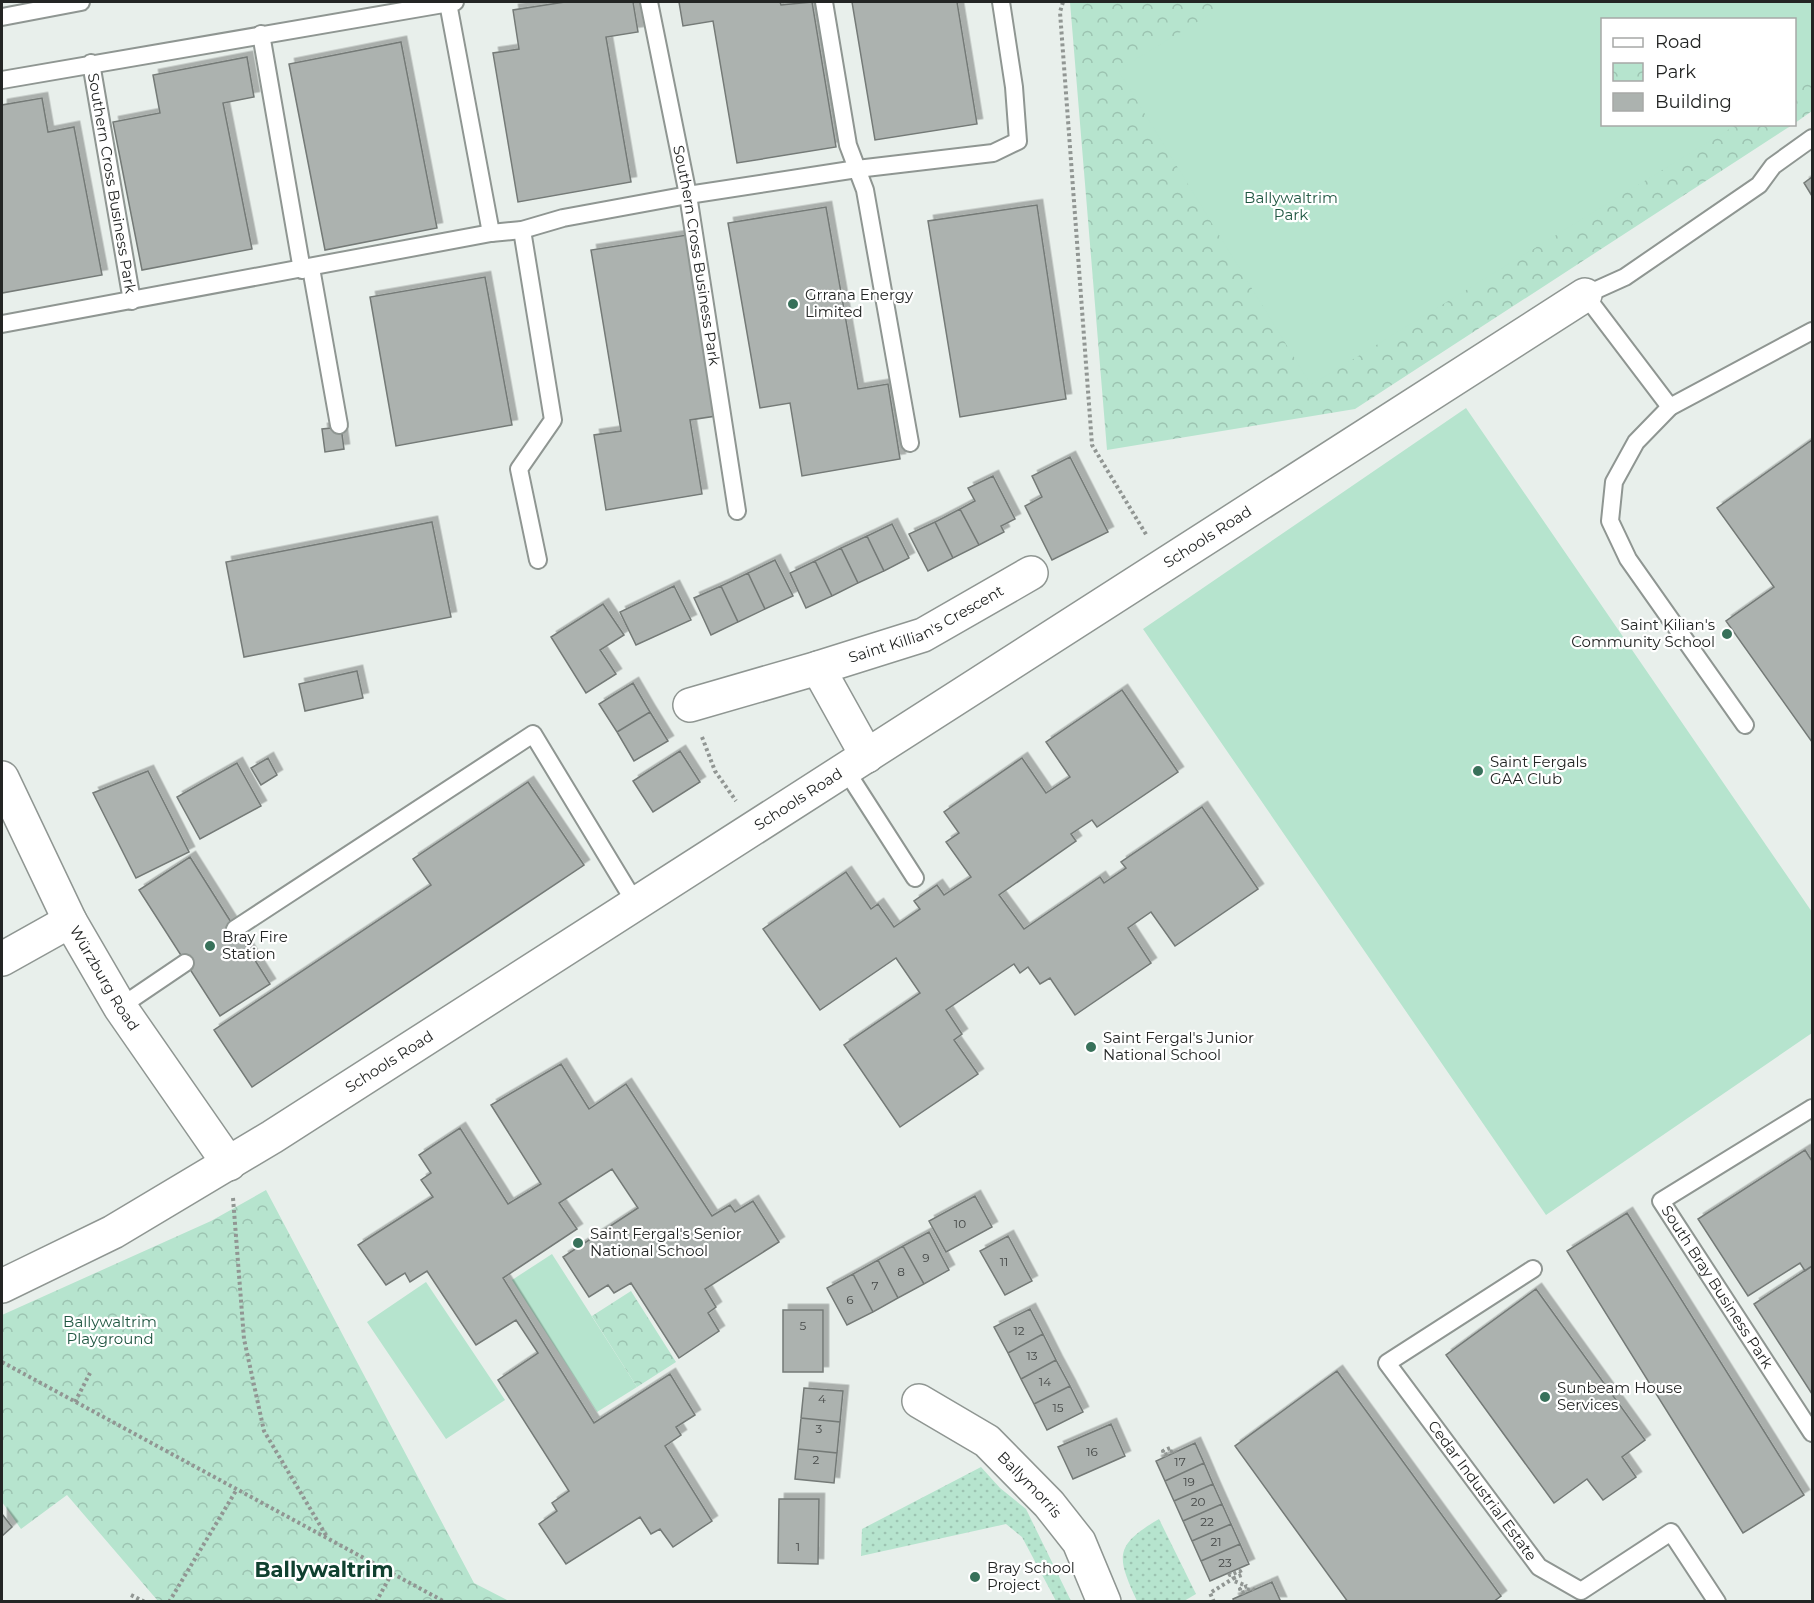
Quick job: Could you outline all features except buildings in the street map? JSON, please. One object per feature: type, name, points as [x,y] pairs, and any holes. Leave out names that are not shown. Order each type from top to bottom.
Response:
[{"type":"street","name":"Schools Road","points":[[2,1286],[113,1232],[229,1164],[1585,295]]},
{"type":"street","name":"Saint Killian's Crescent","points":[[690,705],[923,635],[1031,573]]},
{"type":"street","points":[[818,668],[856,763]]},
{"type":"street","name":"Würzburg Road","points":[[2,778],[70,921],[120,1007],[229,1164]]},
{"type":"street","points":[[2,959],[70,921]]},
{"type":"street","name":"Ballymorris","points":[[919,1401],[987,1441],[1048,1504],[1079,1542],[1104,1602]]},
{"type":"lane","points":[[2,17],[81,2]]},
{"type":"lane","points":[[2,80],[451,2],[491,232]]},
{"type":"lane","name":"Southern Cross Business Park","points":[[649,2],[688,195],[737,511]]},
{"type":"lane","points":[[824,2],[848,144],[865,190],[910,443]]},
{"type":"lane","points":[[2,324],[307,269],[491,232],[522,230],[563,218],[688,195],[857,169],[993,153],[1018,141],[1014,87],[1001,2]]},
{"type":"lane","points":[[261,34],[339,425]]},
{"type":"lane","name":"Southern Cross Business Park","points":[[91,63],[132,301]]},
{"type":"lane","points":[[1670,407],[1585,295],[1625,277],[1759,185],[1773,166],[1812,138]]},
{"type":"lane","points":[[522,230],[553,420],[519,469],[538,560]]},
{"type":"lane","points":[[1745,725],[1628,559],[1610,521],[1614,482],[1636,442],[1670,407],[1812,331]]},
{"type":"lane","points":[[235,929],[533,734],[636,904]]},
{"type":"lane","points":[[856,763],[915,878]]},
{"type":"lane","points":[[120,1007],[185,963]]},
{"type":"lane","name":"South Bray Business Park","points":[[1812,1108],[1660,1201],[1812,1433]]},
{"type":"lane","name":"Cedar Industrial Estate","points":[[1533,1269],[1387,1363],[1539,1567],[1581,1591],[1671,1532],[1717,1602]]},
{"type":"path","points":[[1063,2],[1060,12],[1092,445],[1164,565]]},
{"type":"path","points":[[690,705],[715,771],[755,827]]},
{"type":"path","points":[[229,1164],[244,1339],[264,1431],[327,1538]]},
{"type":"path","points":[[2,1362],[445,1602]]},
{"type":"path","points":[[75,1402],[90,1373]]},
{"type":"path","points":[[1170,1448],[1163,1451],[1165,1455],[1175,1450],[1176,1452]]},
{"type":"path","points":[[169,1602],[237,1489]]},
{"type":"path","points":[[1215,1602],[1210,1593],[1242,1575],[1240,1571],[1230,1575],[1229,1572]]},
{"type":"path","points":[[376,1602],[392,1573]]},
{"type":"path","points":[[1234,1578],[1234,1581],[1247,1586],[1240,1589],[1242,1593],[1252,1588],[1254,1590]]},
{"type":"path","points":[[131,1595],[145,1602]]},
{"type":"green space","name":"Ballywaltrim Park","points":[[1070,2],[1812,2],[1812,111],[1796,122],[1796,18],[1601,18],[1601,126],[1790,126],[1355,409],[1107,450]]},
{"type":"green space","name":"Ballywaltrim Park","points":[[1230,2],[1812,2],[1812,78],[1796,88],[1796,18],[1601,18],[1601,126],[1734,126],[1311,385],[1118,70]]},
{"type":"green space","name":"Saint Fergals GAA Club","points":[[1466,408],[1812,912],[1812,1033],[1546,1215],[1143,629]]},
{"type":"green space","name":"Ballywaltrim Playground","points":[[266,1190],[474,1583],[509,1601],[158,1601],[67,1495],[21,1529],[2,1502],[2,1315],[211,1221]]},
{"type":"green space","points":[[552,1254],[637,1387],[597,1412],[512,1280]]},
{"type":"green space","points":[[426,1282],[505,1400],[446,1439],[367,1322]]},
{"type":"green space","points":[[631,1291],[676,1362],[637,1387],[592,1316]]},
{"type":"green space","points":[[981,1467],[1000,1488],[1026,1509],[1071,1601],[1056,1601],[1022,1537],[1006,1524],[861,1556],[862,1529]]},
{"type":"green space","points":[[1159,1519],[1196,1594],[1184,1601],[1137,1601],[1126,1573],[1123,1554],[1127,1545],[1144,1528]]},
{"type":"place","name":"Grrana Energy Limited","points":[[793,304]]},
{"type":"place","name":"Saint Kilian's Community School","points":[[1727,634]]},
{"type":"place","name":"Saint Fergals GAA Club","points":[[1478,771]]},
{"type":"place","name":"Bray Fire Station","points":[[210,946]]},
{"type":"place","name":"Saint Fergal's Junior National School","points":[[1091,1047]]},
{"type":"place","name":"Saint Fergal's Senior National School","points":[[578,1243]]},
{"type":"place","name":"Sunbeam House Services","points":[[1545,1397]]},
{"type":"place","name":"Bray School Project","points":[[975,1577]]},
{"type":"district","name":"Ballywaltrim","points":[[324,1570]]}]
